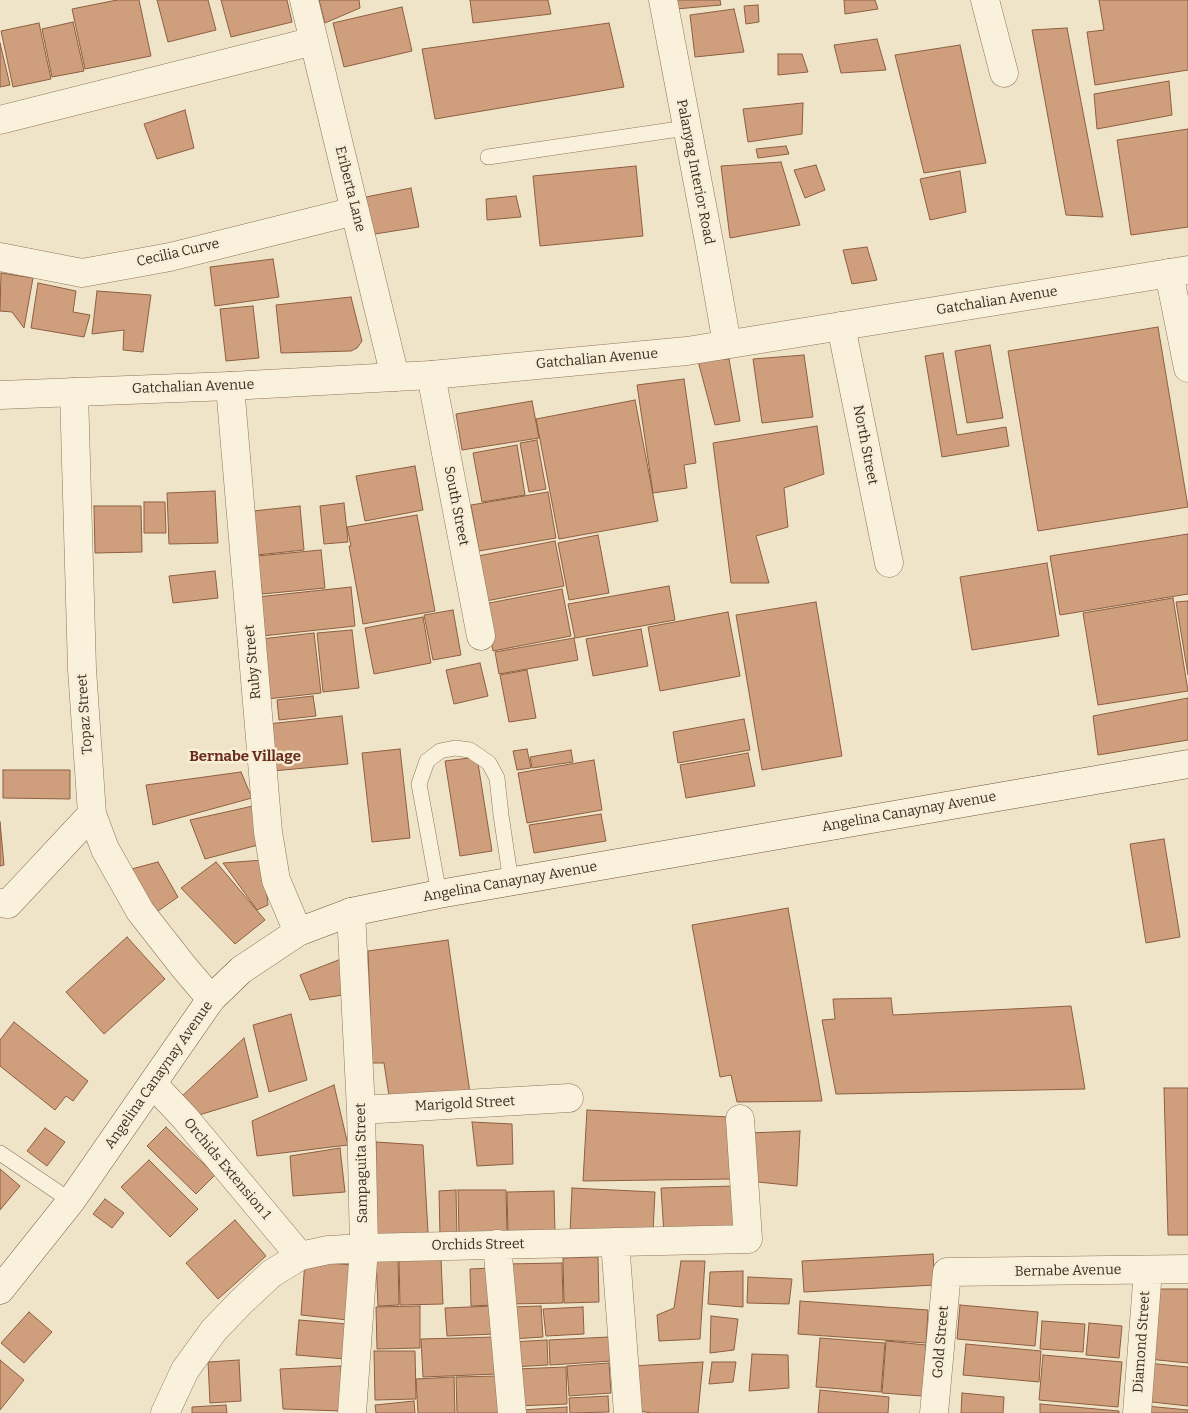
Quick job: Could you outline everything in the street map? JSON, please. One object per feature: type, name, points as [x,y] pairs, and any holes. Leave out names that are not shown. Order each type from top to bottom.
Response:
[{"type":"street","name":"Eriberta Lane","points":[[304,0],[395,377]]},
{"type":"street","name":"Palanyag Interior Road","points":[[663,0],[727,344]]},
{"type":"street","points":[[985,0],[1004,73]]},
{"type":"street","points":[[0,120],[314,41]]},
{"type":"street","name":"Cecilia Curve","points":[[0,257],[82,273],[170,256],[355,211]]},
{"type":"street","points":[[1179,272],[1188,368]]},
{"type":"street","name":"Gatchalian Avenue","points":[[0,395],[230,386],[431,375],[687,351],[1179,272]]},
{"type":"street","name":"North Street","points":[[841,326],[889,564]]},
{"type":"street","name":"South Street","points":[[431,375],[481,636]]},
{"type":"street","name":"Ruby Street","points":[[230,386],[268,832],[276,880],[298,932]]},
{"type":"street","name":"Topaz Street","points":[[74,392],[82,669],[92,814],[105,849],[140,911],[211,1000]]},
{"type":"street","name":"Angelina Canaynay Avenue","points":[[0,1290],[71,1201],[211,1000],[241,970],[298,932],[351,912],[439,894],[1188,764]]},
{"type":"street","points":[[0,903],[8,904],[92,814]]},
{"type":"street","name":"Sampaguita Street","points":[[351,912],[361,1110],[364,1248],[352,1413]]},
{"type":"street","name":"Orchids Extension 1","points":[[153,1084],[185,1118],[300,1256]]},
{"type":"street","name":"Marigold Street","points":[[361,1110],[568,1098]]},
{"type":"street","name":"Orchids Street","points":[[165,1413],[185,1370],[214,1330],[240,1302],[271,1274],[300,1256],[328,1250],[364,1248],[748,1239],[740,1118]]},
{"type":"street","points":[[615,1242],[628,1413]]},
{"type":"street","points":[[497,1244],[512,1413]]},
{"type":"street","name":"Bernabe Avenue","points":[[947,1272],[1188,1269]]},
{"type":"street","name":"Diamond Street","points":[[1137,1413],[1148,1270]]},
{"type":"street","name":"Gold Street","points":[[934,1413],[947,1272]]},
{"type":"lane","points":[[488,157],[686,128]]},
{"type":"lane","points":[[439,894],[419,784],[427,761],[440,751],[455,748],[470,750],[489,763],[498,778],[501,815],[511,882]]},
{"type":"lane","points":[[0,1153],[71,1201]]},
{"type":"building","points":[[117,0],[139,0],[151,56],[85,69],[72,9]]},
{"type":"building","points":[[157,0],[208,0],[216,30],[168,42]]},
{"type":"building","points":[[221,0],[287,0],[292,22],[231,37]]},
{"type":"building","points":[[319,0],[359,0],[360,8],[325,23]]},
{"type":"building","points":[[470,0],[548,0],[551,14],[473,23]]},
{"type":"building","points":[[675,0],[720,0],[721,5],[676,9]]},
{"type":"building","points":[[844,0],[875,0],[878,9],[845,14]]},
{"type":"building","points":[[1099,0],[1188,0],[1188,70],[1095,85],[1087,32],[1104,30]]},
{"type":"building","points":[[758,5],[759,22],[746,24],[744,6]]},
{"type":"building","points":[[402,7],[412,51],[344,67],[333,23]]},
{"type":"building","points":[[734,9],[744,52],[695,57],[690,15]]},
{"type":"building","points":[[73,22],[84,71],[52,77],[42,29]]},
{"type":"building","points":[[39,23],[51,79],[13,87],[1,31]]},
{"type":"building","points":[[609,23],[624,87],[435,119],[422,49]]},
{"type":"building","points":[[1067,28],[1103,217],[1066,215],[1032,30]]},
{"type":"building","points":[[877,39],[886,70],[841,73],[834,45]]},
{"type":"building","points":[[0,43],[10,85],[0,87]]},
{"type":"building","points":[[960,45],[986,163],[924,173],[895,55]]},
{"type":"building","points":[[778,54],[802,54],[808,72],[778,75]]},
{"type":"building","points":[[1169,81],[1172,115],[1097,129],[1094,94]]},
{"type":"building","points":[[803,103],[802,134],[748,142],[743,109]]},
{"type":"building","points":[[185,110],[194,148],[157,159],[144,124]]},
{"type":"building","points":[[1188,129],[1188,227],[1131,235],[1117,140]]},
{"type":"building","points":[[786,146],[789,154],[758,158],[756,149]]},
{"type":"building","points":[[781,162],[800,225],[730,238],[721,166]]},
{"type":"building","points":[[816,165],[825,190],[805,198],[794,170]]},
{"type":"building","points":[[636,166],[643,236],[540,246],[533,176]]},
{"type":"building","points":[[960,171],[966,212],[930,220],[920,179]]},
{"type":"building","points":[[411,188],[419,227],[375,234],[361,198]]},
{"type":"building","points":[[516,196],[521,217],[487,220],[486,199]]},
{"type":"building","points":[[867,247],[877,280],[852,284],[843,250]]},
{"type":"building","points":[[273,259],[279,297],[215,306],[210,267]]},
{"type":"building","points":[[1,273],[33,278],[24,328],[12,312],[0,311]]},
{"type":"building","points":[[38,283],[76,291],[73,312],[90,315],[84,337],[31,328]]},
{"type":"building","points":[[97,291],[151,295],[143,352],[123,350],[124,330],[92,334]]},
{"type":"building","points":[[351,297],[362,341],[357,348],[351,351],[281,353],[276,305]]},
{"type":"building","points":[[253,306],[259,358],[226,361],[220,309]]},
{"type":"building","points":[[1158,327],[1188,507],[1038,531],[1008,351]]},
{"type":"building","points":[[990,345],[1003,418],[967,423],[955,351]]},
{"type":"building","points":[[943,353],[957,435],[1006,427],[1009,446],[942,457],[925,356]]},
{"type":"building","points":[[804,355],[813,417],[762,423],[753,359]]},
{"type":"building","points":[[729,359],[740,421],[715,425],[698,361]]},
{"type":"building","points":[[684,379],[696,463],[684,465],[687,488],[653,493],[637,385]]},
{"type":"building","points":[[635,400],[658,521],[559,539],[536,419]]},
{"type":"building","points":[[532,401],[539,438],[462,450],[456,414]]},
{"type":"building","points":[[817,426],[824,474],[784,488],[788,527],[756,536],[769,583],[731,583],[713,443]]},
{"type":"building","points":[[537,440],[546,489],[529,492],[520,443]]},
{"type":"building","points":[[517,445],[525,495],[482,502],[473,453]]},
{"type":"building","points":[[415,466],[423,510],[365,521],[356,476]]},
{"type":"building","points":[[215,491],[218,543],[169,544],[167,493]]},
{"type":"building","points":[[548,492],[556,538],[479,551],[471,505]]},
{"type":"building","points":[[144,502],[165,502],[166,533],[144,533]]},
{"type":"building","points":[[344,503],[348,542],[324,544],[320,506]]},
{"type":"building","points":[[94,506],[141,506],[142,552],[95,553]]},
{"type":"building","points":[[300,506],[304,550],[257,555],[253,511]]},
{"type":"building","points":[[417,515],[435,611],[363,624],[347,527]]},
{"type":"building","points":[[1188,534],[1188,594],[1060,615],[1050,556]]},
{"type":"building","points":[[598,535],[609,593],[569,600],[558,543]]},
{"type":"building","points":[[555,541],[564,586],[486,601],[478,556]]},
{"type":"building","points":[[321,550],[325,588],[262,594],[257,556]]},
{"type":"building","points":[[1047,563],[1059,636],[972,650],[960,577]]},
{"type":"building","points":[[215,571],[218,598],[173,603],[169,576]]},
{"type":"building","points":[[669,586],[675,620],[575,638],[568,604]]},
{"type":"building","points":[[351,587],[355,626],[262,636],[257,597]]},
{"type":"building","points":[[562,589],[571,636],[493,651],[484,604]]},
{"type":"building","points":[[1173,598],[1188,691],[1098,705],[1083,613]]},
{"type":"building","points":[[1188,601],[1188,675],[1176,602]]},
{"type":"building","points":[[816,602],[842,756],[762,770],[736,615]]},
{"type":"building","points":[[453,610],[461,655],[433,660],[424,615]]},
{"type":"building","points":[[728,612],[740,676],[660,691],[648,627]]},
{"type":"building","points":[[423,617],[431,663],[374,674],[365,628]]},
{"type":"building","points":[[641,629],[648,666],[593,676],[586,639]]},
{"type":"building","points":[[352,630],[359,688],[323,692],[317,633]]},
{"type":"building","points":[[314,633],[321,693],[267,699],[261,639]]},
{"type":"building","points":[[574,638],[578,660],[499,674],[495,652]]},
{"type":"building","points":[[480,663],[488,696],[454,704],[446,670]]},
{"type":"building","points":[[527,670],[536,718],[509,722],[500,675]]},
{"type":"building","points":[[313,696],[316,716],[279,720],[277,700]]},
{"type":"building","points":[[1188,698],[1188,740],[1098,755],[1093,716]]},
{"type":"building","points":[[342,716],[348,764],[273,771],[268,724]]},
{"type":"building","points":[[744,719],[750,750],[678,763],[673,732]]},
{"type":"building","points":[[400,749],[410,838],[372,842],[362,753]]},
{"type":"building","points":[[527,749],[531,768],[517,770],[513,751]]},
{"type":"building","points":[[571,750],[573,762],[532,768],[530,757]]},
{"type":"building","points":[[748,753],[755,786],[686,798],[680,765]]},
{"type":"building","points":[[477,757],[492,851],[460,856],[445,761]]},
{"type":"building","points":[[594,760],[602,810],[527,823],[518,773]]},
{"type":"building","points":[[3,770],[70,770],[70,799],[3,798]]},
{"type":"building","points":[[241,772],[252,798],[153,825],[146,785]]},
{"type":"building","points":[[253,806],[258,845],[205,859],[190,820]]},
{"type":"building","points":[[601,814],[606,841],[534,853],[529,825]]},
{"type":"building","points":[[0,822],[4,865],[0,866]]},
{"type":"building","points":[[1164,839],[1180,937],[1146,943],[1130,844]]},
{"type":"building","points":[[263,860],[268,905],[257,910],[223,863]]},
{"type":"building","points":[[158,862],[178,897],[151,916],[124,871]]},
{"type":"building","points":[[216,862],[265,920],[235,944],[181,888]]},
{"type":"building","points":[[788,908],[822,1101],[737,1102],[731,1075],[720,1077],[692,925]]},
{"type":"building","points":[[127,937],[165,979],[104,1034],[66,992]]},
{"type":"building","points":[[448,940],[470,1093],[389,1096],[384,1063],[372,1063],[368,951]]},
{"type":"building","points":[[341,959],[343,995],[310,1000],[300,975]]},
{"type":"building","points":[[891,998],[893,1015],[1071,1006],[1085,1089],[836,1094],[822,1020],[835,1019],[833,999]]},
{"type":"building","points":[[291,1014],[307,1080],[269,1092],[253,1025]]},
{"type":"building","points":[[14,1022],[88,1081],[73,1101],[66,1096],[55,1110],[0,1066],[0,1040]]},
{"type":"building","points":[[244,1038],[258,1097],[199,1115],[180,1098]]},
{"type":"building","points":[[334,1085],[348,1145],[257,1156],[252,1121]]},
{"type":"building","points":[[1164,1088],[1188,1088],[1188,1235],[1168,1235]]},
{"type":"building","points":[[587,1110],[730,1117],[731,1179],[583,1181]]},
{"type":"building","points":[[472,1122],[512,1124],[513,1164],[477,1166]]},
{"type":"building","points":[[166,1127],[215,1175],[196,1194],[147,1146]]},
{"type":"building","points":[[45,1128],[65,1142],[47,1166],[27,1151]]},
{"type":"building","points":[[800,1131],[797,1186],[748,1181],[749,1133]]},
{"type":"building","points":[[376,1142],[423,1145],[428,1232],[374,1241]]},
{"type":"building","points":[[340,1148],[345,1192],[293,1196],[290,1156]]},
{"type":"building","points":[[149,1160],[198,1209],[170,1237],[121,1187]]},
{"type":"building","points":[[0,1169],[20,1186],[0,1210]]},
{"type":"building","points":[[734,1186],[738,1229],[664,1235],[661,1188]]},
{"type":"building","points":[[572,1188],[655,1192],[653,1232],[570,1233]]},
{"type":"building","points":[[456,1190],[457,1236],[440,1236],[439,1191]]},
{"type":"building","points":[[458,1190],[506,1190],[507,1233],[459,1234]]},
{"type":"building","points":[[554,1191],[555,1234],[508,1234],[507,1192]]},
{"type":"building","points":[[105,1199],[124,1213],[112,1228],[93,1214]]},
{"type":"building","points":[[235,1220],[266,1256],[218,1299],[186,1263]]},
{"type":"building","points":[[933,1254],[935,1285],[804,1292],[802,1261]]},
{"type":"building","points":[[598,1257],[599,1302],[564,1303],[563,1258]]},
{"type":"building","points":[[376,1259],[398,1259],[399,1305],[378,1306]]},
{"type":"building","points":[[399,1259],[441,1259],[443,1304],[400,1305]]},
{"type":"building","points":[[305,1261],[353,1265],[348,1320],[301,1315]]},
{"type":"building","points":[[681,1261],[705,1261],[700,1339],[659,1341],[657,1315],[674,1308]]},
{"type":"building","points":[[562,1263],[563,1303],[507,1304],[506,1264]]},
{"type":"building","points":[[492,1268],[493,1305],[471,1306],[470,1269]]},
{"type":"building","points":[[743,1271],[743,1307],[708,1304],[710,1272]]},
{"type":"building","points":[[748,1277],[792,1279],[789,1304],[747,1303]]},
{"type":"building","points":[[1153,1289],[1188,1289],[1188,1363],[1148,1359]]},
{"type":"building","points":[[800,1301],[928,1310],[926,1343],[798,1334]]},
{"type":"building","points":[[960,1305],[1038,1312],[1035,1346],[957,1339]]},
{"type":"building","points":[[420,1306],[420,1348],[377,1349],[376,1307]]},
{"type":"building","points":[[494,1306],[495,1334],[447,1336],[445,1308]]},
{"type":"building","points":[[541,1306],[543,1337],[512,1339],[510,1307]]},
{"type":"building","points":[[583,1307],[584,1334],[546,1336],[543,1309]]},
{"type":"building","points":[[29,1312],[52,1332],[24,1363],[1,1343]]},
{"type":"building","points":[[711,1316],[738,1319],[734,1350],[710,1353]]},
{"type":"building","points":[[299,1320],[348,1324],[345,1359],[296,1355]]},
{"type":"building","points":[[1042,1321],[1085,1324],[1083,1352],[1040,1349]]},
{"type":"building","points":[[1089,1323],[1122,1326],[1119,1358],[1086,1355]]},
{"type":"building","points":[[495,1337],[497,1374],[423,1377],[421,1339]]},
{"type":"building","points":[[609,1337],[611,1361],[550,1365],[549,1340]]},
{"type":"building","points":[[820,1338],[885,1343],[881,1392],[816,1387]]},
{"type":"building","points":[[547,1340],[548,1365],[512,1367],[511,1342]]},
{"type":"building","points":[[886,1341],[926,1345],[922,1396],[882,1393]]},
{"type":"building","points":[[966,1344],[1041,1351],[1039,1382],[963,1375]]},
{"type":"building","points":[[374,1351],[415,1351],[416,1399],[375,1400]]},
{"type":"building","points":[[752,1354],[788,1355],[789,1388],[749,1391]]},
{"type":"building","points":[[1043,1355],[1122,1362],[1118,1407],[1039,1400]]},
{"type":"building","points":[[0,1360],[24,1380],[0,1410]]},
{"type":"building","points":[[239,1360],[241,1401],[210,1403],[208,1362]]},
{"type":"building","points":[[703,1362],[698,1413],[651,1413],[635,1410],[631,1366]]},
{"type":"building","points":[[712,1362],[736,1362],[733,1382],[709,1384]]},
{"type":"building","points":[[609,1363],[611,1393],[569,1396],[567,1366]]},
{"type":"building","points":[[1147,1363],[1188,1367],[1188,1406],[1143,1401]]},
{"type":"building","points":[[341,1366],[342,1411],[283,1409],[280,1369]]},
{"type":"building","points":[[566,1367],[567,1404],[517,1406],[516,1369]]},
{"type":"building","points":[[498,1376],[500,1413],[457,1413],[456,1377]]},
{"type":"building","points":[[454,1377],[455,1413],[418,1413],[416,1379]]},
{"type":"building","points":[[820,1390],[889,1397],[888,1413],[818,1413]]},
{"type":"building","points":[[962,1393],[1004,1397],[1003,1413],[961,1413]]},
{"type":"building","points":[[608,1396],[609,1412],[570,1413],[569,1398]]},
{"type":"building","points":[[414,1401],[415,1413],[376,1413],[375,1405]]},
{"type":"building","points":[[1040,1404],[1119,1411],[1119,1413],[1040,1413]]},
{"type":"building","points":[[226,1405],[227,1413],[192,1413],[192,1407]]},
{"type":"building","points":[[1146,1406],[1188,1410],[1188,1413],[1146,1413]]},
{"type":"building","points":[[567,1407],[567,1413],[522,1413],[522,1410]]},
{"type":"district","name":"Bernabe Village","points":[[245,757]]}]
